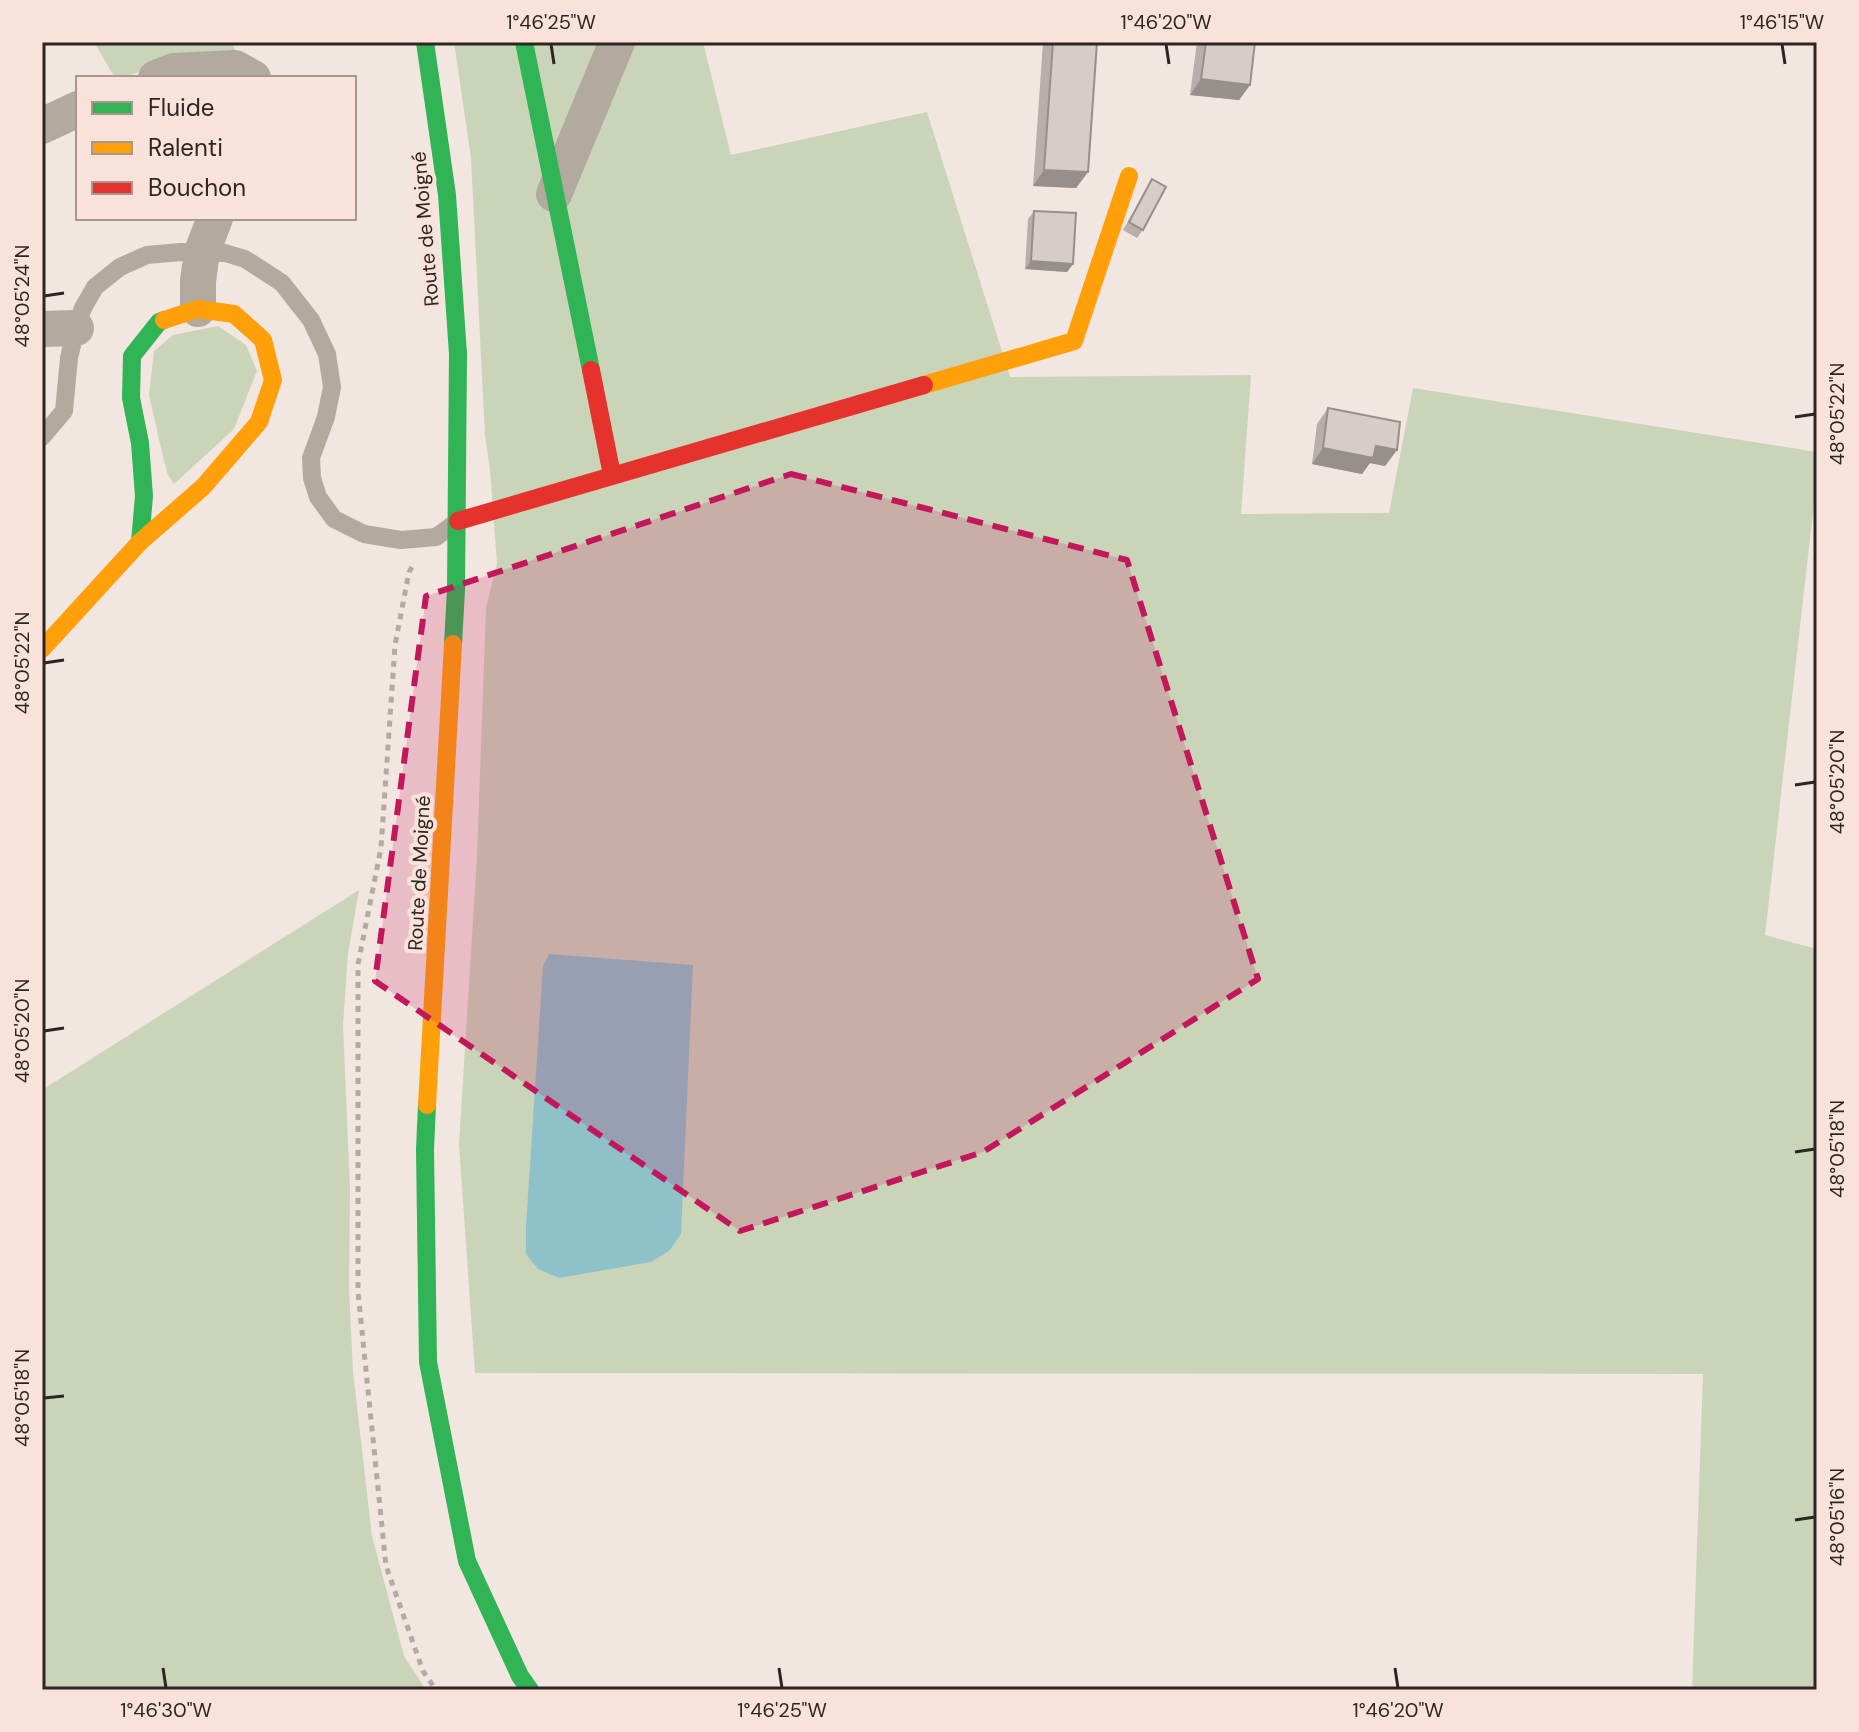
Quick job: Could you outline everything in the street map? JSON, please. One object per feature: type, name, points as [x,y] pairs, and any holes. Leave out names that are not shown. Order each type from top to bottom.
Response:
[{"type":"street","name":"Route de Moigné","points":[[425,42],[447,195],[458,354],[456,606],[425,1149],[428,1362],[467,1561],[520,1676],[530,1690]]},
{"type":"street","points":[[524,42],[612,475]]},
{"type":"street","points":[[554,194],[617,42]]},
{"type":"street","points":[[161,76],[174,71],[235,68],[249,76]]},
{"type":"street","points":[[42,126],[76,110]]},
{"type":"street","points":[[42,126],[76,121]]},
{"type":"street","points":[[458,521],[1074,341],[1129,176]]},
{"type":"street","points":[[198,309],[202,252],[214,220]]},
{"type":"street","points":[[42,649],[140,542],[203,487],[259,422],[273,380],[263,340],[234,314],[198,309],[159,322],[132,356],[131,398],[140,443],[144,496],[140,542]]},
{"type":"lane","points":[[42,437],[64,411],[69,358],[59,329],[83,308],[95,287],[120,267],[147,255],[225,253],[245,259],[282,283],[311,320],[327,354],[332,387],[326,417],[311,458],[312,478],[318,497],[334,519],[364,534],[401,540],[436,537],[458,521]]},
{"type":"path","points":[[429,537],[409,572],[395,645],[381,848],[358,964],[358,1292],[386,1566],[423,1671],[436,1690]]},
{"type":"highlighted area","points":[[791,474],[1127,560],[1258,979],[983,1152],[740,1231],[375,981],[426,596]]},
{"type":"green space","points":[[94,42],[231,42],[238,54],[180,57],[128,76],[114,76]]},
{"type":"green space","points":[[454,42],[703,42],[731,155],[927,112],[1010,377],[1251,375],[1241,514],[1389,513],[1413,388],[1817,452],[1817,477],[1765,935],[1817,949],[1817,1690],[1692,1690],[1703,1374],[475,1373],[459,1144],[477,857],[486,608],[497,563],[485,435],[471,158]]},
{"type":"green space","points":[[218,326],[246,345],[257,371],[234,429],[174,484],[164,461],[149,395],[154,351],[173,335]]},
{"type":"green space","points":[[359,890],[348,954],[343,1025],[353,1372],[372,1536],[404,1656],[426,1690],[42,1690],[42,1090]]},
{"type":"water","points":[[549,954],[693,965],[681,1234],[669,1251],[651,1262],[559,1278],[538,1269],[526,1254],[543,966]]},
{"type":"building","points":[[1053,42],[1097,42],[1088,172],[1044,170]]},
{"type":"building","points":[[1206,42],[1255,42],[1250,85],[1201,79]]},
{"type":"building","points":[[1152,179],[1166,187],[1143,230],[1129,222]]},
{"type":"building","points":[[1034,211],[1076,213],[1073,264],[1031,261]]},
{"type":"building","points":[[1328,408],[1400,422],[1397,450],[1376,446],[1373,458],[1323,448]]},
{"type":"traffic: fast","points":[[425,42],[447,195],[458,354],[453,644]]},
{"type":"traffic: fast","points":[[524,42],[591,370]]},
{"type":"traffic: fast","points":[[140,542],[144,496],[140,443],[131,398],[132,356],[159,322],[164,320]]},
{"type":"traffic: fast","points":[[427,1105],[428,1362],[467,1561],[520,1676],[530,1690]]},
{"type":"traffic: slow","points":[[924,385],[1074,341],[1129,176]]},
{"type":"traffic: slow","points":[[42,649],[140,542],[203,487],[259,422],[273,380],[263,340],[234,314],[198,309],[164,320]]},
{"type":"traffic: slow","points":[[427,1105],[453,644]]},
{"type":"traffic: jam","points":[[591,370],[612,475]]},
{"type":"traffic: jam","points":[[458,521],[924,385]]}]
